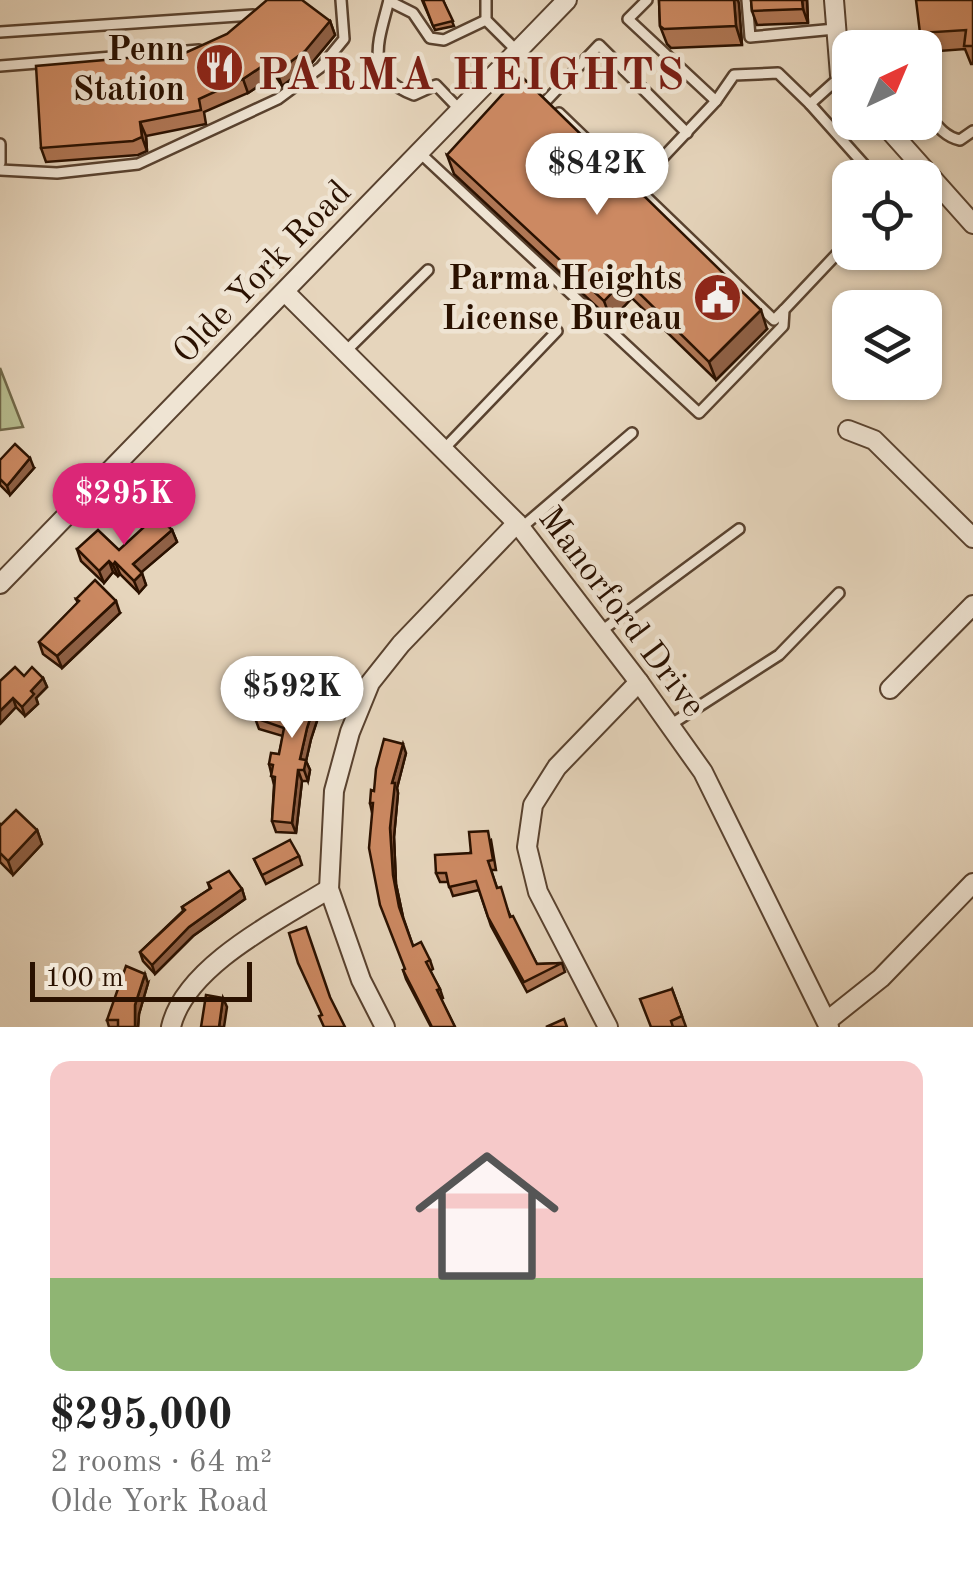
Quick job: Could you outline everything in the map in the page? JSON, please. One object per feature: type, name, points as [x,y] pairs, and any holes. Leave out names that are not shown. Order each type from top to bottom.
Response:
[{"type":"street","name":"Olde York Road","points":[[0,584],[461,110],[514,63],[567,0]]},
{"type":"street","points":[[834,0],[836,29]]},
{"type":"street","points":[[898,140],[973,224]]},
{"type":"street","name":"Manorford Drive","points":[[286,293],[519,526],[670,725],[703,772],[828,1024]]},
{"type":"street","points":[[848,430],[874,440],[973,538]]},
{"type":"street","points":[[385,1027],[360,980],[328,889],[334,791],[350,732],[370,682],[401,644],[519,526]]},
{"type":"street","points":[[890,688],[973,605]]},
{"type":"street","points":[[608,1027],[538,892],[527,848],[533,806],[557,767],[638,682]]},
{"type":"street","points":[[828,1024],[882,978],[973,884]]},
{"type":"street","points":[[171,1027],[175,1009],[195,984],[242,942],[328,889]]},
{"type":"lane","points":[[0,144],[0,166],[58,174],[138,164],[278,99],[321,67],[344,39],[340,0]]},
{"type":"lane","points":[[486,0],[486,20],[514,63]]},
{"type":"lane","points":[[646,0],[628,19],[716,102]]},
{"type":"lane","points":[[746,0],[750,36],[836,29]]},
{"type":"lane","points":[[461,110],[436,85],[414,95],[400,89],[383,72],[376,54],[389,1],[413,13],[430,38],[444,40],[486,20]]},
{"type":"lane","points":[[0,32],[256,12],[242,26]]},
{"type":"lane","points":[[546,101],[599,45],[687,133]]},
{"type":"lane","points":[[0,66],[206,48]]},
{"type":"lane","points":[[636,186],[716,102],[734,75],[778,74],[860,160]]},
{"type":"lane","points":[[533,88],[774,320],[832,259]]},
{"type":"lane","points":[[810,104],[832,88]]},
{"type":"lane","points":[[942,130],[960,140],[973,131]]},
{"type":"lane","points":[[420,153],[698,413],[783,326],[784,310]]},
{"type":"lane","points":[[345,352],[428,270]]},
{"type":"lane","points":[[443,450],[557,331]]},
{"type":"lane","points":[[519,526],[632,433]]},
{"type":"lane","points":[[600,632],[738,529]]},
{"type":"lane","points":[[670,725],[779,655],[839,593]]},
{"type":"green space","points":[[0,368],[23,427],[0,430]]},
{"type":"building","points":[[267,0],[302,0],[330,21],[305,51],[277,72],[270,61],[243,79],[199,99],[201,110],[140,122],[142,137],[133,141],[41,148],[36,66],[185,53],[227,34]]},
{"type":"building","points":[[423,0],[443,0],[453,21],[433,26]]},
{"type":"building","points":[[659,0],[734,0],[736,26],[664,29],[660,26]]},
{"type":"building","points":[[751,0],[802,0],[803,9],[752,11]]},
{"type":"building","points":[[916,0],[973,0],[973,46],[964,46],[966,30],[920,30]]},
{"type":"building","points":[[520,75],[761,310],[709,362],[625,279],[604,301],[447,155]]},
{"type":"building","points":[[15,444],[30,458],[7,486],[0,479],[0,460]]},
{"type":"building","points":[[157,515],[172,530],[133,564],[142,573],[134,581],[115,562],[113,565],[109,561],[99,571],[77,549],[98,530],[119,550]]},
{"type":"building","points":[[95,580],[116,601],[57,656],[39,642]]},
{"type":"building","points":[[311,659],[327,667],[300,759],[306,760],[304,770],[298,770],[292,823],[272,821],[275,777],[271,776],[273,765],[269,764],[271,753],[279,754],[284,728],[255,718],[259,706],[291,717],[298,687]]},
{"type":"building","points":[[15,667],[24,676],[32,667],[43,678],[22,707],[13,698],[0,711],[0,681]]},
{"type":"building","points":[[384,739],[403,744],[392,783],[390,828],[399,907],[413,946],[421,942],[430,960],[426,962],[455,1027],[432,1027],[403,970],[380,905],[369,848],[370,803]]},
{"type":"building","points":[[16,810],[37,830],[8,861],[0,853],[0,824]]},
{"type":"building","points":[[488,831],[493,860],[488,861],[510,917],[513,916],[537,964],[562,963],[524,982],[488,917],[476,881],[449,887],[446,873],[436,873],[435,855],[471,853],[469,832]]},
{"type":"building","points":[[290,840],[299,856],[262,875],[254,859]]},
{"type":"building","points":[[229,871],[242,889],[189,927],[152,965],[140,952],[185,910],[182,907],[211,888],[208,883]]},
{"type":"building","points":[[306,927],[330,997],[345,1027],[324,1027],[298,963],[289,933]]},
{"type":"building","points":[[126,966],[145,974],[135,1005],[135,1027],[118,1027],[118,1020],[107,1020]]},
{"type":"building","points":[[672,989],[682,1016],[671,1021],[673,1027],[651,1027],[640,999]]},
{"type":"building","points":[[206,995],[223,998],[219,1027],[201,1027]]},
{"type":"building","points":[[564,1019],[567,1027],[546,1027]]},
{"type":"place","name":"Penn Station","points":[[220,68]]},
{"type":"place","name":"Parma Heights License Bureau","points":[[717,297]]},
{"type":"district","name":"PARMA HEIGHTS","points":[[472,73]]}]
